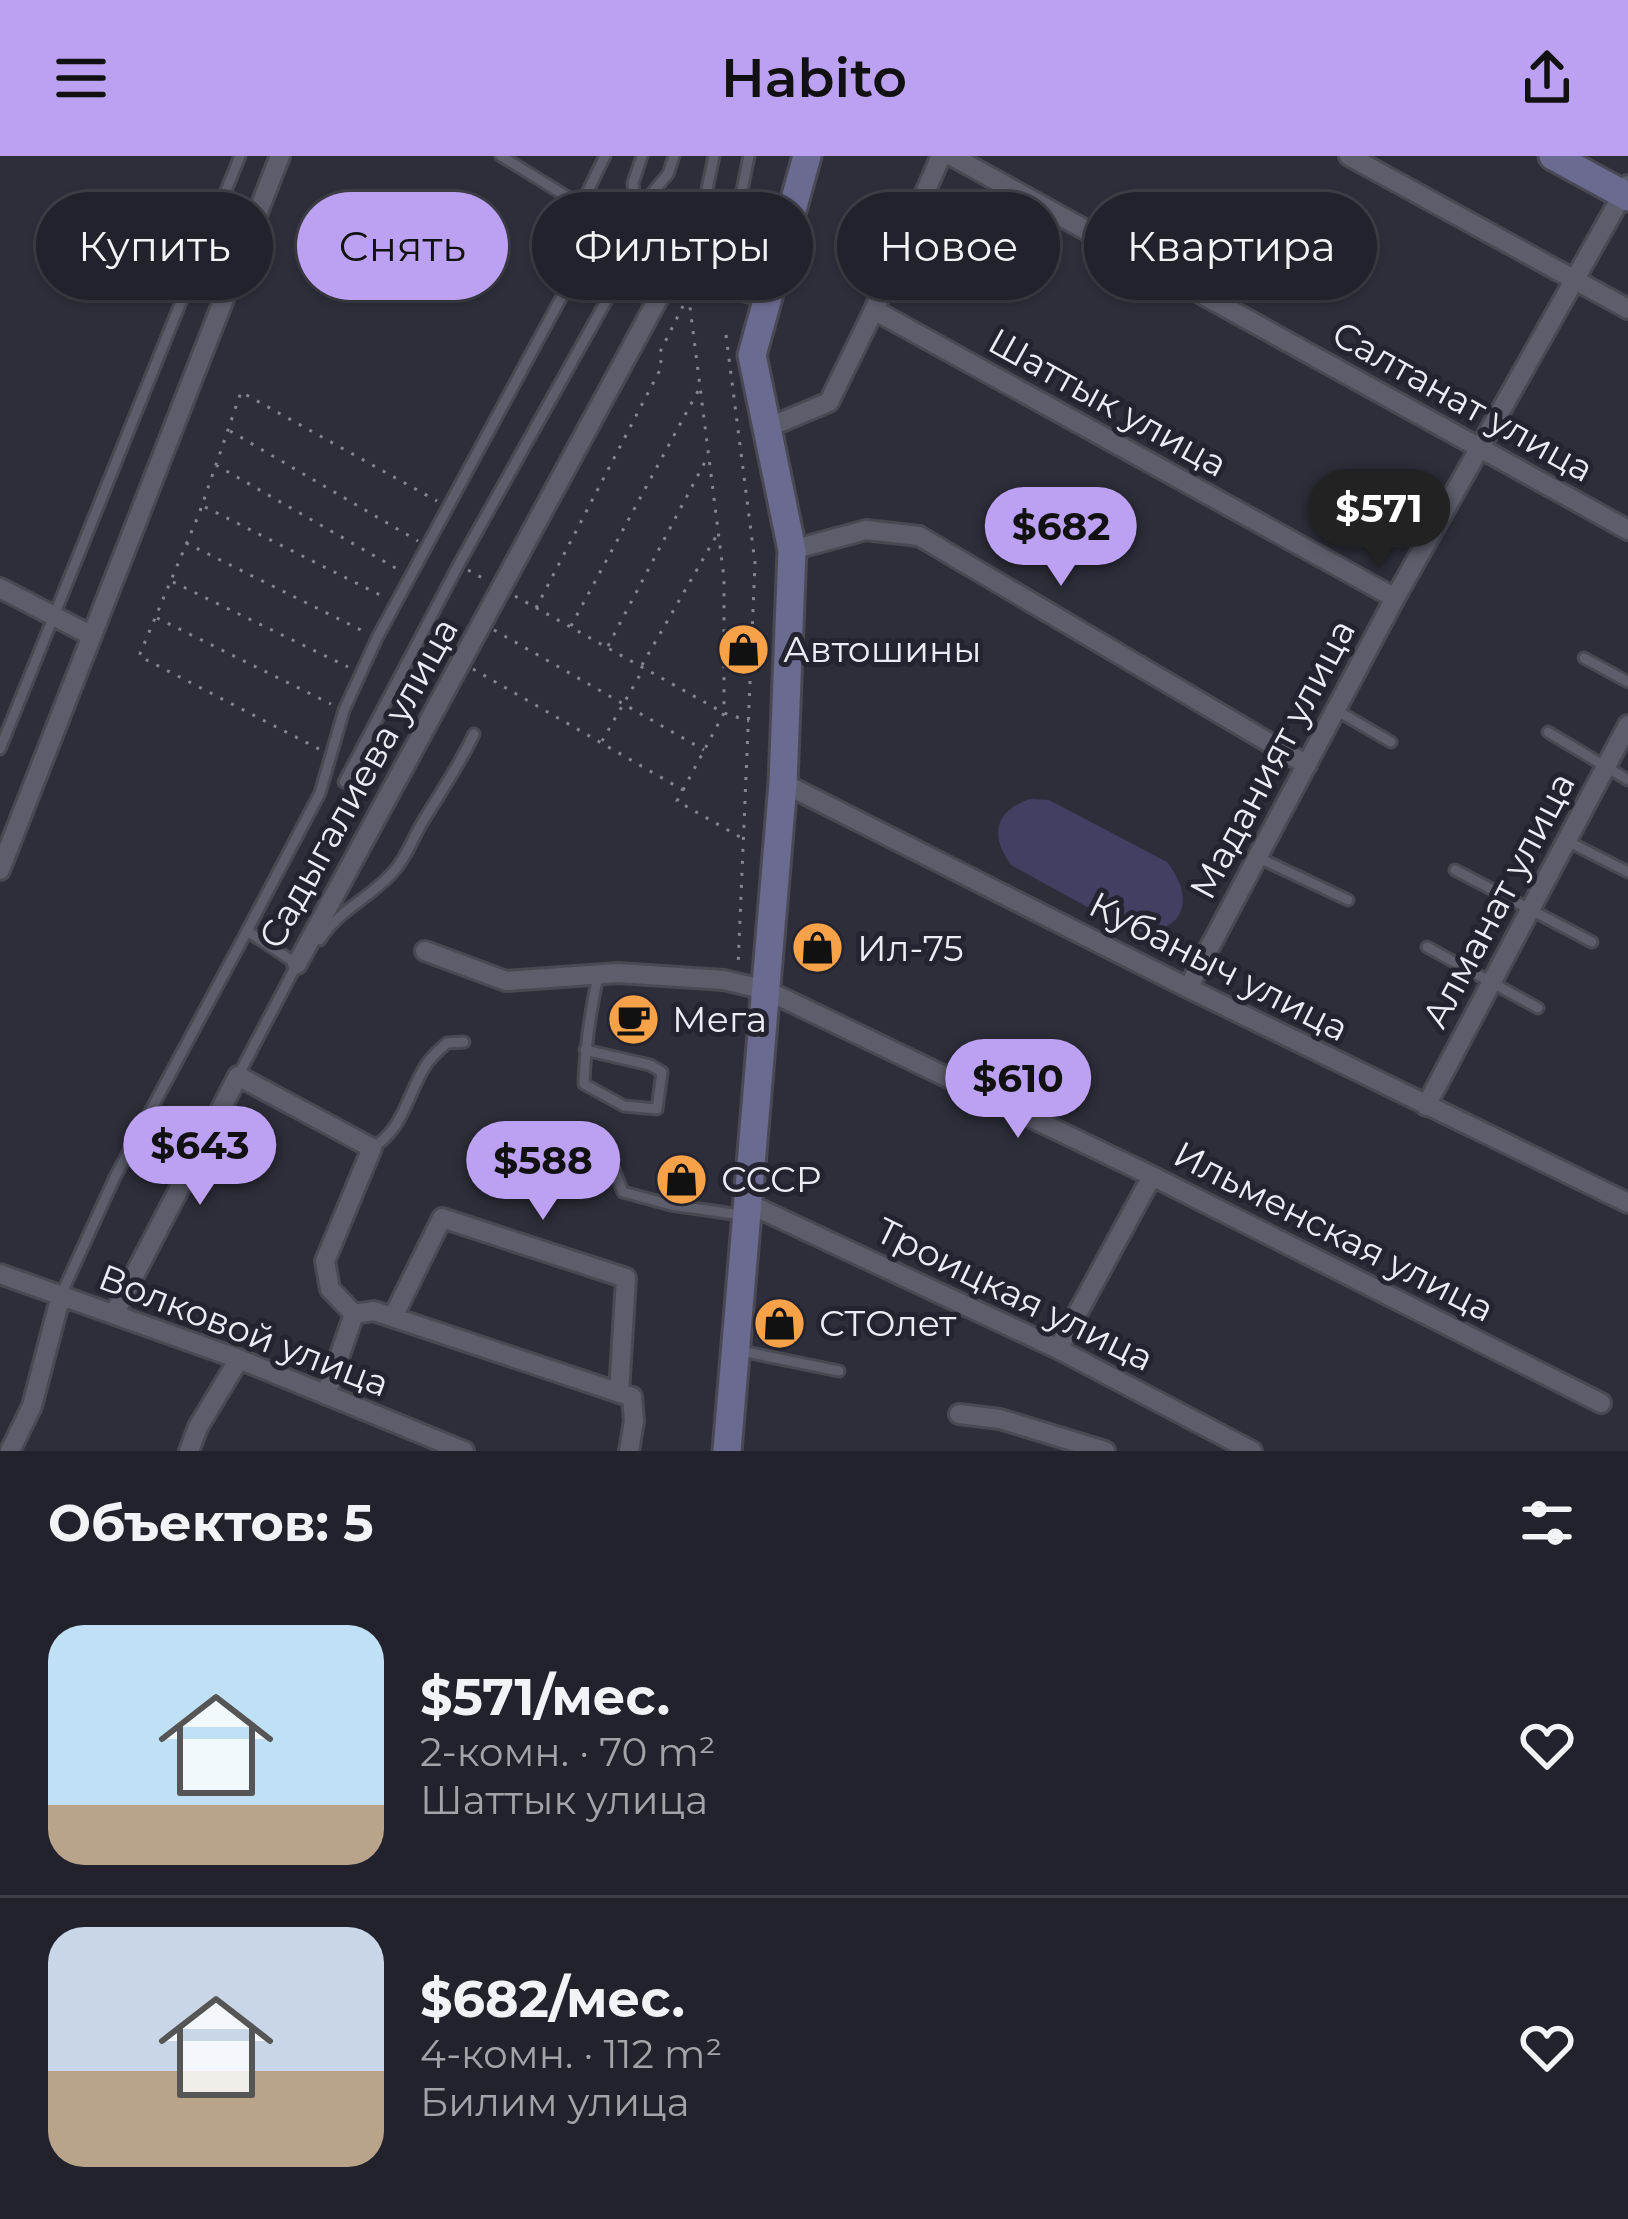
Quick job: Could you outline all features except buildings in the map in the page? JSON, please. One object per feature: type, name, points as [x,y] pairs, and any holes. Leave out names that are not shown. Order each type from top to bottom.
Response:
[{"type":"street","points":[[1,865],[280,156]]},
{"type":"street","points":[[727,1451],[783,783],[791,550],[752,355],[808,156]]},
{"type":"street","points":[[767,428],[829,402],[941,156]]},
{"type":"street","name":"Салтанат улица","points":[[954,156],[1628,530]]},
{"type":"street","points":[[1349,156],[1628,308]]},
{"type":"street","points":[[1553,156],[1627,192]]},
{"type":"street","name":"Маданият улица","points":[[1188,988],[1395,598],[1627,192]]},
{"type":"street","name":"Садыгалиева улица","points":[[297,964],[657,300]]},
{"type":"street","name":"Шаттык улица","points":[[874,310],[1395,598]]},
{"type":"street","points":[[791,550],[866,530],[919,536],[1307,765]]},
{"type":"street","points":[[0,588],[92,636]]},
{"type":"street","name":"Алманат улица","points":[[1426,1106],[1628,725]]},
{"type":"street","name":"Кубаныч улица","points":[[783,783],[1628,1203]]},
{"type":"street","name":"Ильменская улица","points":[[425,951],[506,980],[598,974],[737,983],[766,990],[1152,1176],[1600,1403]]},
{"type":"street","points":[[238,1076],[372,1148],[325,1261],[330,1289],[354,1314]]},
{"type":"street","name":"Садыгалиева улица","points":[[114,1314],[238,1076]]},
{"type":"street","points":[[1058,1349],[1152,1176]]},
{"type":"street","name":"Троицкая улица","points":[[747,1209],[1058,1349],[1252,1451]]},
{"type":"street","points":[[393,1318],[442,1218],[626,1278],[619,1393]]},
{"type":"street","name":"Волковой улица","points":[[0,1274],[239,1359],[464,1451]]},
{"type":"street","points":[[10,1451],[32,1406],[61,1295]]},
{"type":"street","points":[[354,1314],[374,1311],[632,1397],[634,1421],[628,1451]]},
{"type":"street","points":[[326,1395],[354,1314]]},
{"type":"street","points":[[189,1451],[239,1359]]},
{"type":"street","points":[[959,1414],[1000,1419],[1105,1451]]},
{"type":"lane","points":[[0,749],[240,156]]},
{"type":"lane","points":[[501,156],[563,192]]},
{"type":"lane","points":[[587,192],[605,156]]},
{"type":"lane","points":[[642,156],[632,183],[634,194],[647,199],[668,175],[674,156]]},
{"type":"lane","points":[[714,156],[704,202],[708,211],[721,216],[735,207],[749,156]]},
{"type":"lane","points":[[61,1295],[115,1177],[320,793],[344,710],[377,638],[559,300]]},
{"type":"lane","points":[[344,782],[606,300]]},
{"type":"lane","points":[[759,300],[767,302]]},
{"type":"lane","points":[[1584,658],[1628,682]]},
{"type":"lane","points":[[1336,710],[1391,742]]},
{"type":"lane","points":[[1548,732],[1628,780]]},
{"type":"lane","points":[[247,931],[297,964],[310,957],[341,914],[394,871],[456,772],[474,734]]},
{"type":"lane","points":[[1567,841],[1628,872]]},
{"type":"lane","points":[[1258,857],[1348,901]]},
{"type":"lane","points":[[1455,870],[1592,942]]},
{"type":"lane","points":[[1427,946],[1538,1008]]},
{"type":"lane","name":"Садыгалиева улица","points":[[238,1076],[297,964]]},
{"type":"lane","points":[[585,1050],[662,1072],[657,1109],[624,1106],[584,1084],[585,1050],[598,974]]},
{"type":"lane","points":[[372,1148],[386,1139],[408,1106],[426,1064],[447,1042],[464,1042]]},
{"type":"lane","points":[[594,1140],[611,1162],[623,1192],[671,1205],[747,1209]]},
{"type":"lane","points":[[735,1350],[839,1371]]},
{"type":"path","points":[[536,608],[662,366],[658,354],[686,300]]},
{"type":"path","points":[[690,300],[724,578],[724,713],[677,801],[743,838]]},
{"type":"path","points":[[726,335],[754,563],[737,983]]},
{"type":"path","points":[[571,627],[699,391]]},
{"type":"path","points":[[331,756],[139,656],[202,506],[242,392],[448,506]]},
{"type":"path","points":[[228,430],[426,546]]},
{"type":"path","points":[[607,648],[708,456]]},
{"type":"path","points":[[216,465],[411,577]]},
{"type":"path","points":[[202,506],[397,603]]},
{"type":"path","points":[[601,743],[718,533]]},
{"type":"path","points":[[186,543],[377,638]]},
{"type":"path","points":[[459,564],[724,713],[749,722]]},
{"type":"path","points":[[171,580],[361,673]]},
{"type":"path","points":[[155,617],[344,710]]},
{"type":"path","points":[[482,624],[704,750]]},
{"type":"path","points":[[461,662],[683,790]]},
{"type":"shaded area","points":[[1030,799],[1049,800],[1167,862],[1182,890],[1183,903],[1173,922],[1131,931],[1011,865],[1000,844],[999,826],[1009,810]]},
{"type":"place","name":"Автошины","points":[[744,649]]},
{"type":"place","name":"Ил-75","points":[[818,948]]},
{"type":"place","name":"Мега","points":[[633,1019]]},
{"type":"place","name":"СССР","points":[[682,1179]]},
{"type":"place","name":"СТОлет","points":[[780,1323]]}]
